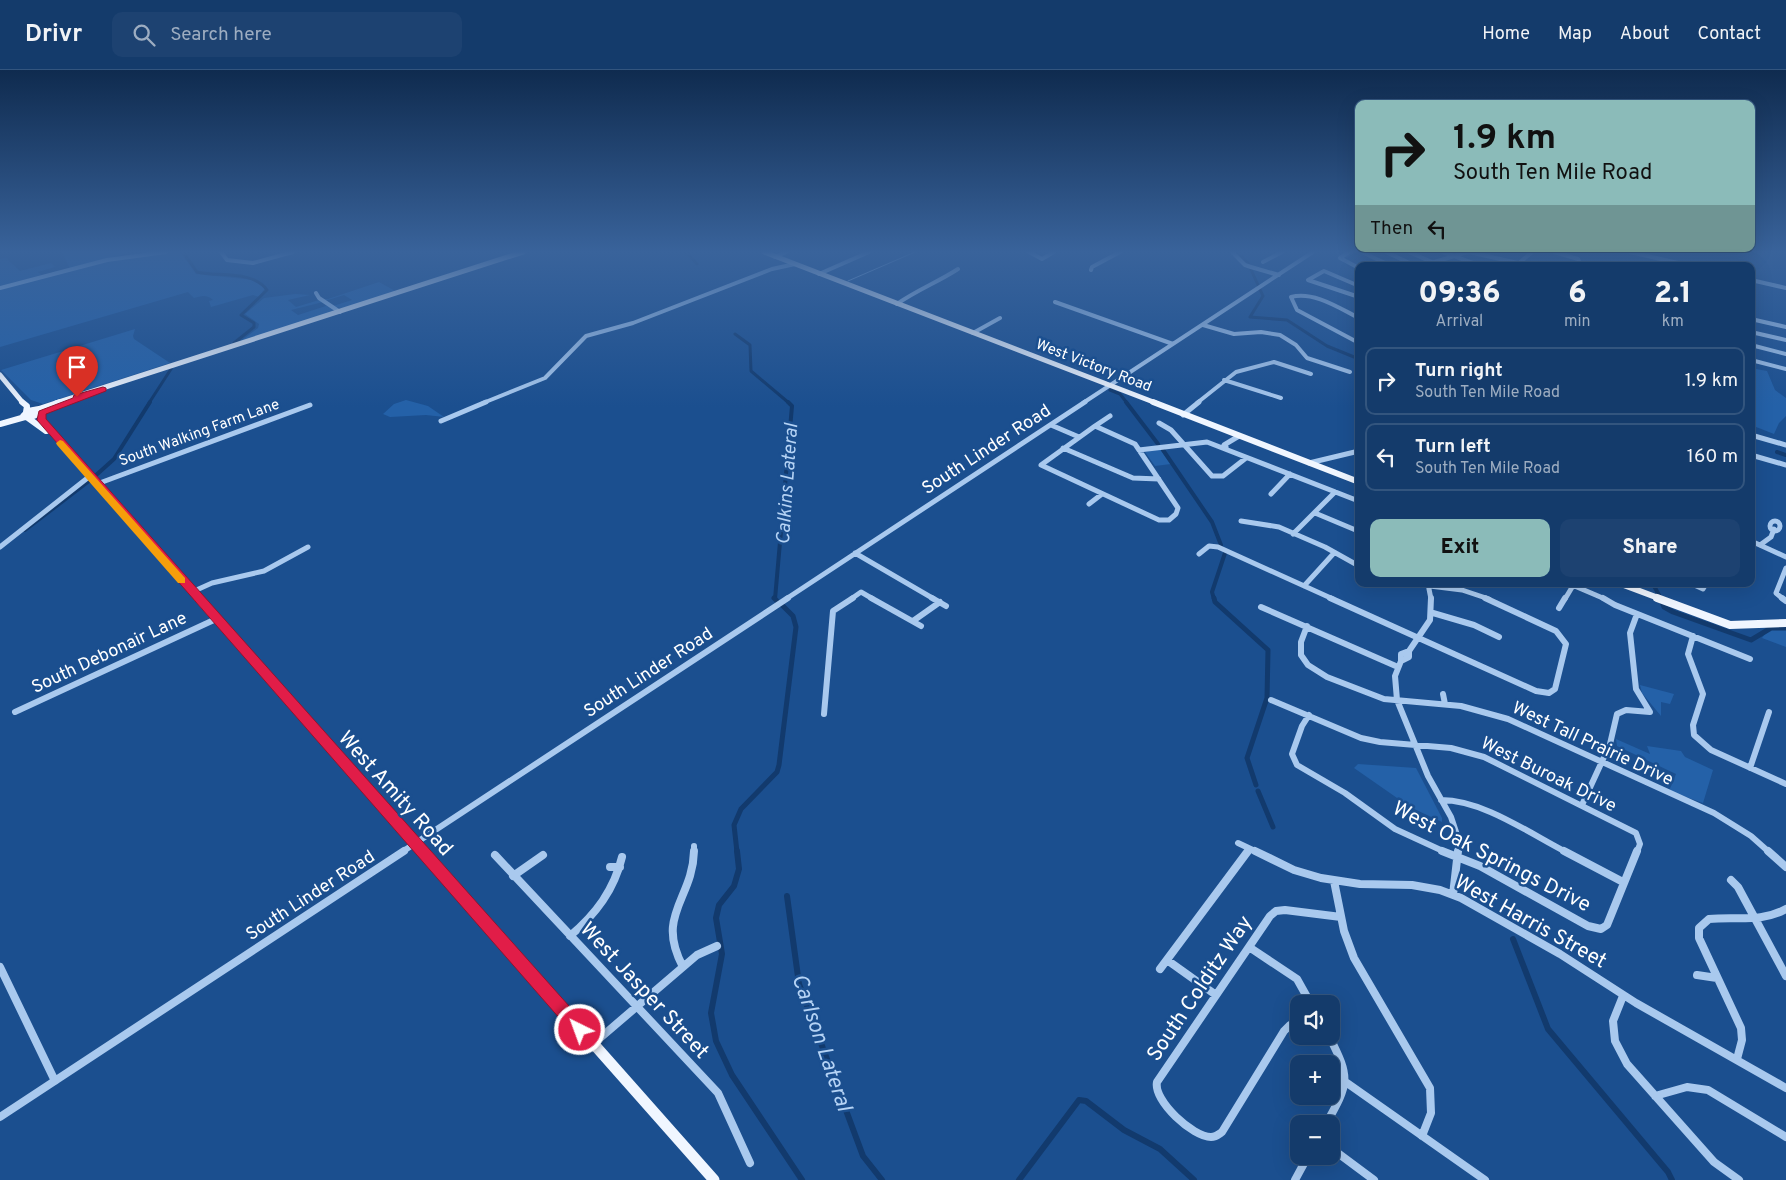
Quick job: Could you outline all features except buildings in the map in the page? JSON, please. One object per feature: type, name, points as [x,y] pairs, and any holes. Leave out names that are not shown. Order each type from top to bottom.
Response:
[{"type":"main road","points":[[0,423],[365,304]]},
{"type":"main road","name":"West Victory Road","points":[[897,304],[1355,480]]},
{"type":"main road","name":"West Amity Road","points":[[0,376],[26,406],[26,415],[46,431],[50,430]]},
{"type":"main road","name":"West Amity Road","points":[[15,393],[22,394],[38,407],[41,420],[52,429],[50,430],[90,476],[414,844],[714,1180]]},
{"type":"main road","points":[[1630,587],[1742,628],[1768,622],[1786,622]]},
{"type":"street","points":[[328,304],[340,312]]},
{"type":"street","points":[[441,421],[545,378],[586,336],[633,323],[683,304]]},
{"type":"street","points":[[1060,304],[1173,344]]},
{"type":"street","name":"South Linder Road","points":[[0,1117],[855,553],[1054,426],[1109,386],[1235,304]]},
{"type":"street","points":[[1294,304],[1298,310],[1316,318],[1337,333],[1355,341]]},
{"type":"street","points":[[1328,304],[1355,316]]},
{"type":"street","points":[[973,333],[1000,318]]},
{"type":"street","points":[[1755,320],[1786,329],[1784,340],[1755,333]]},
{"type":"street","points":[[1203,324],[1234,334],[1260,332],[1280,336],[1291,340],[1310,360],[1350,372]]},
{"type":"street","points":[[1755,346],[1786,354]]},
{"type":"street","points":[[1755,361],[1784,368]]},
{"type":"street","points":[[1183,414],[1236,372],[1270,362],[1311,374]]},
{"type":"street","points":[[1224,380],[1281,398]]},
{"type":"street","name":"South Walking Farm Lane","points":[[97,484],[310,404]]},
{"type":"street","points":[[1095,426],[1129,440],[1139,450],[1178,508],[1176,514],[1165,521],[1041,465],[1077,436],[1110,416]]},
{"type":"street","points":[[1159,423],[1171,430],[1209,474],[1215,477],[1223,476],[1246,458]]},
{"type":"street","points":[[1054,426],[1056,429],[1077,436]]},
{"type":"street","points":[[1755,436],[1786,445]]},
{"type":"street","points":[[1225,448],[1229,447],[1238,437]]},
{"type":"street","points":[[1139,450],[1207,442],[1355,500]]},
{"type":"street","points":[[1063,448],[1133,478],[1140,480],[1159,479]]},
{"type":"street","points":[[1309,463],[1355,452]]},
{"type":"street","points":[[1755,456],[1786,465]]},
{"type":"street","points":[[1272,494],[1272,491],[1290,474]]},
{"type":"street","points":[[0,546],[90,476]]},
{"type":"street","points":[[1293,534],[1335,492]]},
{"type":"street","points":[[1089,504],[1102,494]]},
{"type":"street","points":[[1315,513],[1355,530]]},
{"type":"street","points":[[1241,521],[1276,526],[1355,564]]},
{"type":"street","points":[[1760,545],[1771,537],[1774,529]]},
{"type":"street","points":[[1755,543],[1786,557]]},
{"type":"street","points":[[1199,554],[1212,546],[1536,690],[1549,693],[1555,689],[1566,644],[1560,634],[1518,611],[1481,595],[1439,587]]},
{"type":"street","points":[[192,592],[212,583],[264,571],[308,548]]},
{"type":"street","points":[[855,553],[946,606]]},
{"type":"street","points":[[1304,586],[1334,553]]},
{"type":"street","points":[[1786,568],[1776,593],[1778,597],[1786,601]]},
{"type":"street","points":[[1428,587],[1434,613],[1431,622],[1409,651],[1409,657],[1400,664],[1395,676],[1397,700],[1455,828],[1458,856],[1453,895]]},
{"type":"street","points":[[1559,608],[1570,587]]},
{"type":"street","points":[[1578,587],[1637,614],[1750,659]]},
{"type":"street","points":[[824,714],[833,611],[861,592],[921,626]]},
{"type":"street","points":[[913,621],[940,602]]},
{"type":"street","points":[[1261,607],[1400,664]]},
{"type":"street","points":[[1434,613],[1470,624],[1499,637]]},
{"type":"street","points":[[1582,805],[1610,744],[1616,714],[1626,710],[1650,712],[1650,706],[1636,689],[1630,634],[1637,614]]},
{"type":"street","name":"South Debonair Lane","points":[[14,712],[216,619]]},
{"type":"street","name":"West Tall Prairie Drive","points":[[1307,626],[1301,640],[1304,661],[1313,669],[1360,691],[1385,699],[1446,704],[1484,711],[1508,719],[1724,819],[1752,836],[1786,866]]},
{"type":"street","points":[[1693,636],[1688,654],[1703,694],[1703,700],[1692,728],[1698,740],[1716,753],[1786,784]]},
{"type":"street","points":[[1443,694],[1446,704]]},
{"type":"street","name":"West Buroak Drive","points":[[1271,700],[1361,738],[1451,748],[1478,755],[1628,828],[1638,836],[1640,844],[1623,882]]},
{"type":"street","points":[[1750,768],[1770,712]]},
{"type":"street","name":"West Oak Springs Drive","points":[[1309,715],[1300,730],[1292,754],[1293,761],[1345,792],[1395,829],[1427,845],[1458,856],[1588,926],[1601,929],[1607,925],[1623,882]]},
{"type":"street","points":[[1441,800],[1457,800],[1479,807],[1623,882]]},
{"type":"street","name":"West Harris Street","points":[[1238,843],[1294,870],[1334,881],[1360,884],[1412,885],[1453,895],[1560,954],[1623,996],[1786,1088]]},
{"type":"street","points":[[683,967],[675,954],[671,933],[674,912],[690,881],[694,864],[694,846]]},
{"type":"street","points":[[1160,969],[1250,850]]},
{"type":"street","points":[[513,876],[543,854]]},
{"type":"street","name":"West Jasper Street","points":[[494,855],[718,1093],[750,1163]]},
{"type":"street","points":[[570,936],[594,917],[620,867],[622,858]]},
{"type":"street","points":[[610,867],[620,867]]},
{"type":"street","points":[[1731,880],[1738,886],[1786,976]]},
{"type":"street","points":[[1334,881],[1347,943],[1430,1088],[1433,1102],[1432,1113],[1422,1136]]},
{"type":"street","points":[[1737,1060],[1742,1040],[1741,1028],[1699,938],[1701,924],[1714,918],[1756,920],[1774,917],[1786,909]]},
{"type":"street","name":"South Colditz Way","points":[[1290,1025],[1284,1030],[1222,1132],[1212,1137],[1198,1133],[1163,1104],[1156,1093],[1157,1082],[1270,916],[1276,911],[1285,910],[1341,917]]},
{"type":"street","points":[[592,1044],[697,955],[718,946]]},
{"type":"street","points":[[1249,946],[1297,979],[1307,995]]},
{"type":"street","points":[[1167,960],[1216,995]]},
{"type":"street","points":[[0,967],[55,1081]]},
{"type":"street","points":[[1697,975],[1717,978]]},
{"type":"street","points":[[1623,996],[1613,1021],[1616,1041],[1627,1064],[1714,1162],[1739,1180]]},
{"type":"street","points":[[1331,1115],[1347,1083],[1344,1065],[1334,1045]]},
{"type":"street","points":[[1347,1083],[1485,1180]]},
{"type":"street","points":[[1655,1096],[1685,1085],[1694,1085],[1708,1090],[1786,1137]]},
{"type":"street","points":[[1340,1155],[1374,1180]]},
{"type":"street","points":[[1295,1180],[1303,1165]]},
{"type":"shaded area","points":[[0,304],[148,304],[0,347]]},
{"type":"shaded area","points":[[210,304],[222,304],[211,307]]},
{"type":"shaded area","points":[[257,304],[292,304],[296,307],[316,304],[291,310],[298,315],[326,306],[323,304],[337,311],[237,344],[258,328],[259,324],[245,314]]},
{"type":"shaded area","points":[[340,304],[360,304],[344,309],[333,306]]},
{"type":"shaded area","points":[[135,329],[134,339],[170,363],[43,404],[31,400],[1,370]]},
{"type":"shaded area","points":[[1755,369],[1767,371],[1775,390],[1786,398],[1786,416],[1779,423],[1774,434],[1755,427]]},
{"type":"shaded area","points":[[406,400],[428,406],[444,417],[426,415],[390,417],[383,414],[394,404]]},
{"type":"shaded area","points":[[1160,449],[1171,464],[1155,466],[1145,452]]},
{"type":"shaded area","points":[[1786,629],[1786,647],[1762,638],[1768,630]]},
{"type":"shaded area","points":[[1640,685],[1674,694],[1670,704],[1661,702],[1661,716],[1642,693]]},
{"type":"shaded area","points":[[1616,739],[1650,754],[1647,746],[1681,751],[1685,757],[1713,770],[1703,803],[1669,791],[1676,774],[1617,746]]},
{"type":"shaded area","points":[[1358,764],[1416,768],[1442,818],[1442,822],[1410,807],[1354,768]]},
{"type":"waterway","points":[[234,343],[254,327],[254,323],[241,315],[253,304]]},
{"type":"waterway","points":[[1258,304],[1250,317],[1287,320],[1327,346],[1355,357]]},
{"type":"waterway","name":"Calkins Lateral","points":[[735,334],[750,345],[751,371],[789,403]]},
{"type":"waterway","points":[[149,403],[171,369]]},
{"type":"waterway","points":[[1110,390],[1120,394],[1127,403]]},
{"type":"waterway","points":[[94,477],[114,459],[150,402]]},
{"type":"waterway","points":[[1126,402],[1158,444]]},
{"type":"waterway","name":"Calkins Lateral","points":[[775,599],[792,406],[789,403]]},
{"type":"waterway","points":[[1163,450],[1212,522],[1221,545]]},
{"type":"waterway","points":[[1777,452],[1786,455]]},
{"type":"waterway","points":[[25,530],[89,481]]},
{"type":"waterway","points":[[1214,599],[1212,592],[1225,553]]},
{"type":"waterway","points":[[1655,587],[1660,597]]},
{"type":"waterway","points":[[1214,598],[1215,602],[1268,650],[1267,698],[1247,758],[1256,785]]},
{"type":"waterway","points":[[1662,602],[1664,607],[1673,612],[1751,640],[1771,628],[1786,628]]},
{"type":"waterway","name":"Calkins Lateral","points":[[737,852],[734,825],[741,809],[777,772],[779,765],[796,627],[793,616],[782,605]]},
{"type":"waterway","points":[[1258,791],[1273,827]]},
{"type":"waterway","name":"Calkins Lateral","points":[[737,851],[739,869],[734,886],[719,905],[716,918],[722,954],[711,1013],[716,1041],[732,1075],[802,1180]]},
{"type":"waterway","name":"Carlson Lateral","points":[[787,896],[799,984],[863,1156],[882,1180]]},
{"type":"waterway","points":[[1513,939],[1548,1029],[1668,1172],[1672,1180]]},
{"type":"waterway","points":[[1019,1180],[1079,1100],[1086,1101],[1124,1130],[1160,1149],[1194,1180]]},
{"type":"slow traffic","points":[[60,443],[182,581]]},
{"type":"route","points":[[77,397],[103,390],[42,412],[41,420],[47,423],[60,443],[580,1030]]}]
